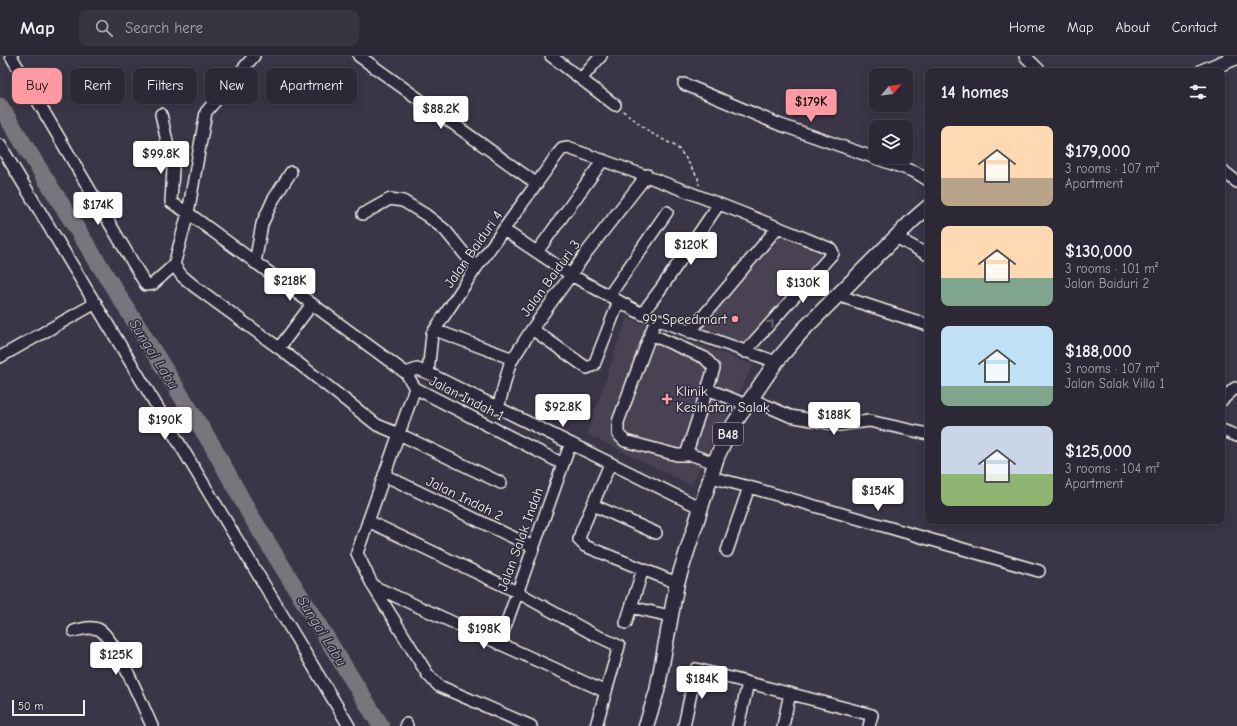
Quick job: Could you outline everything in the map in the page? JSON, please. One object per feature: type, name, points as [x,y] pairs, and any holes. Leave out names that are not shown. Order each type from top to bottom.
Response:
[{"type":"main road","points":[[1211,68],[1237,58]]},
{"type":"main road","name":"B48","points":[[646,726],[657,691],[677,583],[715,463],[729,431],[776,362],[803,330],[925,210]]},
{"type":"street","points":[[11,56],[146,285],[154,284],[174,266],[188,213],[206,112],[254,56]]},
{"type":"street","points":[[359,56],[537,184]]},
{"type":"street","points":[[551,56],[615,105]]},
{"type":"street","points":[[581,79],[601,56]]},
{"type":"street","points":[[1025,56],[1037,68]]},
{"type":"street","points":[[684,84],[778,124],[915,172],[925,178]]},
{"type":"street","points":[[161,114],[173,169],[171,202],[406,373],[417,369],[428,373],[701,508]]},
{"type":"street","points":[[0,145],[349,726]]},
{"type":"street","name":"Jalan Baiduri 4","points":[[428,373],[432,334],[476,268],[562,149],[568,148],[603,160]]},
{"type":"street","points":[[537,252],[603,160],[703,197],[831,249],[833,253],[745,352]]},
{"type":"street","points":[[255,263],[262,224],[273,200],[291,172]]},
{"type":"street","points":[[1225,172],[1237,182]]},
{"type":"street","name":"Jalan Baiduri 3","points":[[498,408],[510,363],[532,329],[586,253],[646,176]]},
{"type":"street","points":[[363,214],[390,199],[403,201],[426,215],[445,230],[476,268]]},
{"type":"street","points":[[642,314],[662,288],[719,204]]},
{"type":"street","points":[[609,296],[667,212]]},
{"type":"street","points":[[690,332],[778,227]]},
{"type":"street","points":[[504,230],[571,275],[642,314],[776,362]]},
{"type":"street","points":[[896,237],[925,253]]},
{"type":"street","points":[[174,266],[182,276],[194,286],[279,348],[377,425],[501,483]]},
{"type":"street","points":[[837,295],[925,324]]},
{"type":"street","points":[[532,329],[587,368],[594,365],[619,301]]},
{"type":"street","points":[[0,357],[96,303]]},
{"type":"street","points":[[279,348],[312,304]]},
{"type":"street","points":[[656,319],[618,422],[618,434],[625,441],[677,455],[692,455],[715,463]]},
{"type":"street","points":[[435,330],[513,359]]},
{"type":"street","points":[[650,334],[705,358],[714,368],[686,455]]},
{"type":"street","name":"Jalan Indah 1","points":[[406,373],[415,388],[563,464]]},
{"type":"street","points":[[415,388],[357,553],[373,586],[428,676],[439,686],[531,726]]},
{"type":"street","points":[[1225,397],[1235,388],[1237,389]]},
{"type":"street","points":[[707,389],[790,416],[839,425],[869,421],[925,433]]},
{"type":"street","points":[[1225,431],[1237,436]]},
{"type":"street","name":"Jalan Salak Indah","points":[[499,644],[570,444]]},
{"type":"street","points":[[610,464],[579,540],[585,546],[677,583]]},
{"type":"street","name":"Jalan Indah 2","points":[[384,475],[533,547]]},
{"type":"street","points":[[711,477],[1038,572]]},
{"type":"street","points":[[727,551],[749,487]]},
{"type":"street","points":[[593,505],[656,533]]},
{"type":"street","points":[[368,521],[517,592],[591,633],[619,646],[596,726]]},
{"type":"street","points":[[626,623],[643,569]]},
{"type":"street","points":[[373,586],[606,692]]},
{"type":"street","points":[[631,607],[670,616]]},
{"type":"street","points":[[74,631],[83,628],[93,628],[101,630],[107,637],[122,661],[152,726]]},
{"type":"street","points":[[684,726],[696,669],[872,714],[869,726]]},
{"type":"street","points":[[738,726],[748,683]]},
{"type":"street","points":[[783,726],[790,693]]},
{"type":"path","points":[[615,105],[651,133],[677,147],[698,178],[703,197]]},
{"type":"shaded area","points":[[778,232],[829,252],[744,347],[695,330]]},
{"type":"shaded area","name":"Klinik Kesihatan Salak","points":[[627,318],[753,365],[691,485],[587,434]]},
{"type":"waterway","name":"Sungai Labu","points":[[0,106],[212,445],[251,516],[381,726]]},
{"type":"place","name":"99 Speedmart","points":[[735,319]]},
{"type":"place","name":"Klinik Kesihatan Salak","points":[[667,399]]}]
